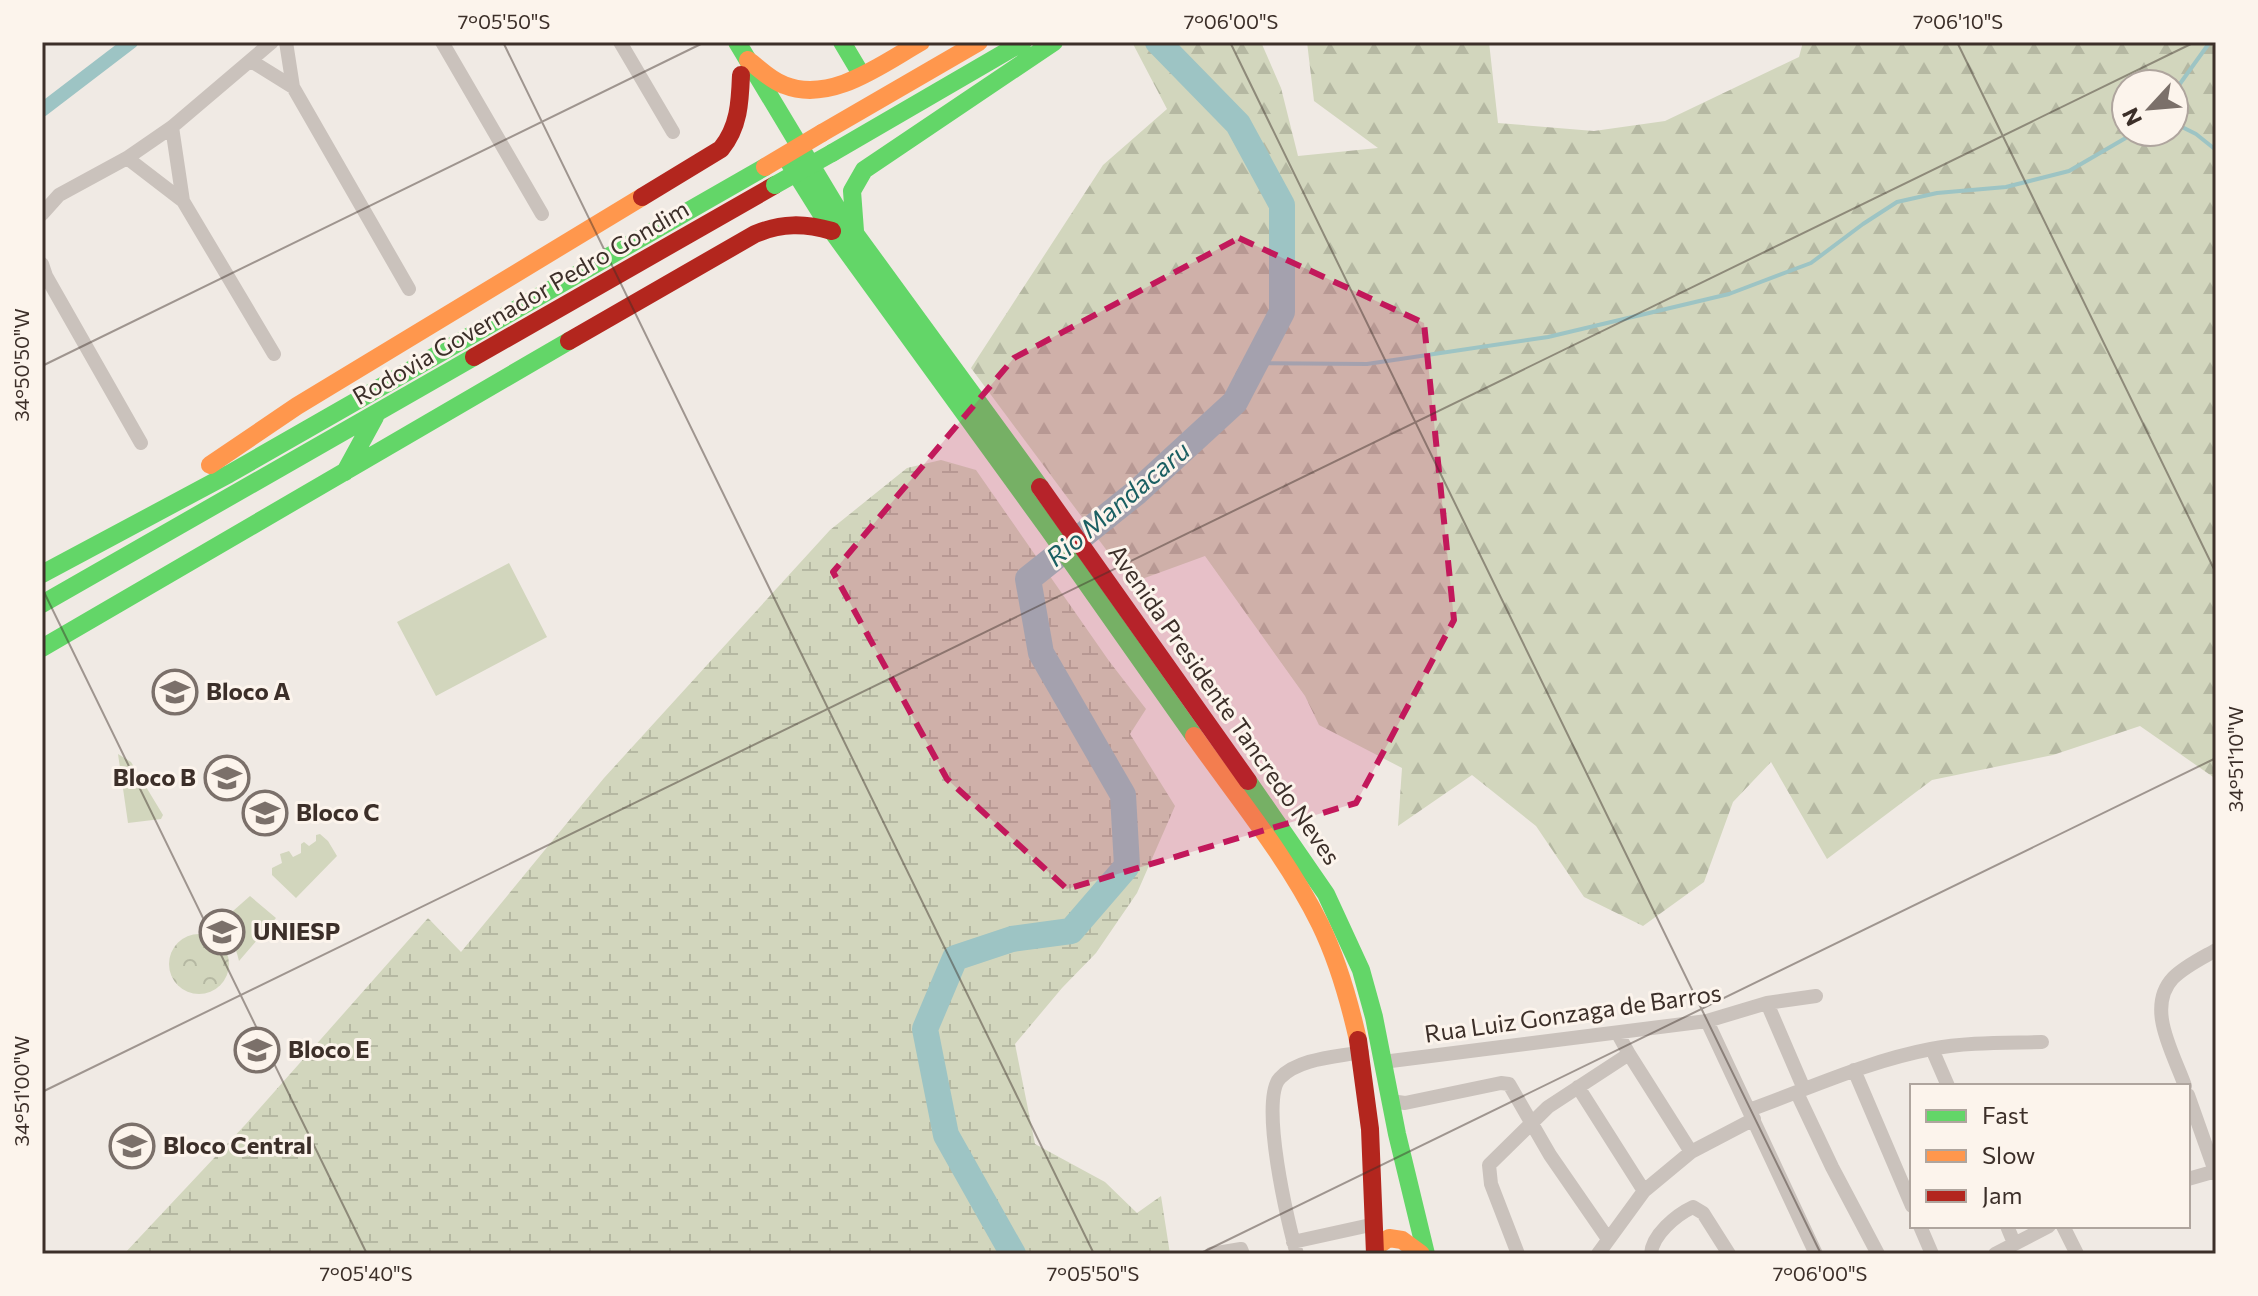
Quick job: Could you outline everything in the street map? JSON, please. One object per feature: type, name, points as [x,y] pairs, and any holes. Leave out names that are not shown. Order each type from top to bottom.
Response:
[{"type":"main road","points":[[722,42],[744,68],[800,165]]},
{"type":"main road","points":[[86,548],[297,406],[721,149],[733,133],[740,102],[744,68],[737,42]]},
{"type":"main road","points":[[842,42],[861,74]]},
{"type":"main road","points":[[744,68],[787,86],[813,91],[838,85],[921,42]]},
{"type":"main road","name":"Rodovia Governador Pedro Gondim","points":[[42,574],[229,474],[979,42]]},
{"type":"main road","name":"Rodovia Governador Pedro Gondim","points":[[42,604],[1023,42]]},
{"type":"main road","points":[[855,231],[852,189],[856,178],[864,170],[1054,42]]},
{"type":"main road","name":"Avenida Presidente Tancredo Neves","points":[[800,165],[855,231],[1056,523],[1092,591],[1294,880],[1321,925],[1337,963],[1362,1052],[1374,1164],[1375,1254]]},
{"type":"main road","name":"Avenida Presidente Tancredo Neves","points":[[800,165],[832,231],[1056,523],[1107,578],[1326,894],[1361,970],[1423,1254]]},
{"type":"main road","points":[[42,648],[760,231],[793,222],[832,231]]},
{"type":"main road","points":[[345,472],[376,414]]},
{"type":"main road","points":[[1375,1254],[1378,1245],[1395,1236],[1423,1254]]},
{"type":"street","points":[[42,214],[59,195],[127,158],[172,127],[272,42]]},
{"type":"street","points":[[286,42],[293,87],[409,289]]},
{"type":"street","points":[[442,42],[542,214]]},
{"type":"street","points":[[620,42],[673,132]]},
{"type":"street","points":[[251,61],[293,87]]},
{"type":"street","points":[[172,127],[183,201]]},
{"type":"street","points":[[127,158],[183,201],[274,354]]},
{"type":"street","points":[[42,264],[53,289],[141,443]]},
{"type":"street","points":[[2184,1084],[2168,1043],[2161,1003],[2172,979],[2216,950]]},
{"type":"street","name":"Rua Luiz Gonzaga de Barros","points":[[1383,1062],[1707,1021],[1767,1003],[1816,996]]},
{"type":"street","points":[[1767,1003],[1832,1167],[1878,1254]]},
{"type":"street","points":[[1707,1021],[1816,1254]]},
{"type":"street","points":[[1618,1034],[1691,1152]]},
{"type":"street","points":[[1598,1254],[1644,1191],[1691,1152],[1752,1114],[1854,1070],[1932,1049],[2042,1042]]},
{"type":"street","points":[[1932,1049],[1947,1084]]},
{"type":"street","points":[[1362,1052],[1305,1064],[1279,1078],[1275,1085],[1274,1127],[1280,1190],[1293,1250],[1375,1224]]},
{"type":"street","points":[[1518,1254],[1491,1184],[1489,1165],[1548,1107],[1629,1054]]},
{"type":"street","points":[[1854,1070],[1910,1201]]},
{"type":"street","points":[[1390,1101],[1405,1103],[1506,1083],[1512,1086],[1571,1189],[1608,1239]]},
{"type":"street","points":[[1578,1087],[1644,1191]]},
{"type":"street","points":[[2190,1100],[2216,1172],[2190,1178]]},
{"type":"street","points":[[1651,1254],[1656,1238],[1685,1210],[1693,1207],[1703,1213],[1726,1247]]},
{"type":"street","points":[[1921,1228],[1932,1254]]},
{"type":"street","points":[[2008,1228],[2014,1243]]},
{"type":"street","points":[[1995,1254],[2045,1228]]},
{"type":"street","points":[[2064,1228],[2077,1254]]},
{"type":"street","points":[[1211,1254],[1241,1249],[1243,1254]]},
{"type":"highlighted area","points":[[1239,238],[1424,323],[1454,620],[1356,803],[1067,889],[947,779],[833,572],[1014,358]]},
{"type":"green space","points":[[1132,42],[1261,42],[1281,88],[1298,156],[1378,148],[1314,101],[1307,42],[1489,42],[1498,123],[1594,131],[1665,121],[1799,57],[1803,42],[2216,42],[2216,779],[2140,726],[2053,755],[1932,780],[1827,859],[1771,762],[1733,802],[1704,882],[1643,926],[1584,897],[1536,826],[1472,775],[1398,826],[1402,768],[1319,725],[1305,696],[1205,556],[1131,583],[971,368],[1103,165],[1167,109]]},
{"type":"green space","points":[[941,460],[976,470],[1146,709],[1130,734],[1175,806],[1137,893],[1096,953],[1015,1044],[1035,1144],[1105,1182],[1137,1213],[1161,1196],[1170,1254],[124,1254],[245,1125],[428,918],[461,952],[604,778],[830,530],[907,468]]},
{"type":"green space","points":[[509,563],[547,637],[436,696],[397,622]]},
{"type":"green space","points":[[118,754],[131,762],[163,815],[161,819],[128,823]]},
{"type":"green space","points":[[320,834],[337,856],[296,898],[272,875],[272,868],[282,863],[280,854],[289,851],[293,857],[301,853],[301,844],[304,842],[309,846]]},
{"type":"green space","points":[[250,896],[276,918],[239,961],[231,940],[216,926]]},
{"type":"green space","points":[[199,934],[220,943],[229,964],[220,985],[199,994],[178,985],[169,964],[178,943]]},
{"type":"waterway","points":[[42,110],[131,42]]},
{"type":"waterway","name":"Rio Mandacaru","points":[[1013,1254],[946,1135],[925,1029],[955,958],[1012,939],[1071,931],[1127,866],[1123,795],[1041,653],[1028,579],[1137,492],[1235,402],[1282,312],[1282,205],[1238,124],[1158,42]]},
{"type":"waterway","points":[[2190,70],[2210,42]]},
{"type":"waterway","points":[[2190,131],[2216,150]]},
{"type":"waterway","points":[[1256,363],[1367,364],[1548,337],[1729,294],[1811,263],[1897,202],[1937,193],[2006,187],[2069,171],[2110,147]]},
{"type":"traffic: fast","points":[[737,42],[838,210],[1040,487]]},
{"type":"traffic: fast","points":[[842,42],[861,74]]},
{"type":"traffic: fast","points":[[832,153],[1023,42]]},
{"type":"traffic: fast","points":[[855,231],[852,191],[864,170],[1054,42]]},
{"type":"traffic: fast","points":[[775,185],[832,153]]},
{"type":"traffic: fast","points":[[787,159],[832,231],[1194,736]]},
{"type":"traffic: fast","points":[[42,574],[229,474],[765,167]]},
{"type":"traffic: fast","points":[[42,648],[569,341]]},
{"type":"traffic: fast","points":[[42,604],[474,357]]},
{"type":"traffic: fast","points":[[345,472],[375,417]]},
{"type":"traffic: fast","points":[[1248,781],[1326,894],[1361,970],[1426,1254]]},
{"type":"traffic: slow","points":[[748,60],[784,85],[802,90],[820,89],[856,79],[921,42]]},
{"type":"traffic: slow","points":[[822,133],[979,42]]},
{"type":"traffic: slow","points":[[765,167],[822,133]]},
{"type":"traffic: slow","points":[[210,465],[297,406],[642,197]]},
{"type":"traffic: slow","points":[[1194,736],[1277,851],[1307,899],[1338,966],[1358,1040]]},
{"type":"traffic: slow","points":[[1375,1254],[1379,1245],[1389,1238],[1402,1240],[1421,1254]]},
{"type":"traffic: jam","points":[[642,197],[721,149],[735,123],[741,75]]},
{"type":"traffic: jam","points":[[474,357],[775,185]]},
{"type":"traffic: jam","points":[[569,341],[755,234],[793,225],[832,231]]},
{"type":"traffic: jam","points":[[1040,487],[1248,781]]},
{"type":"traffic: jam","points":[[1358,1040],[1370,1129],[1375,1254]]},
{"type":"place","name":"Bloco A","points":[[175,692]]},
{"type":"place","name":"Bloco B","points":[[227,778]]},
{"type":"place","name":"Bloco C","points":[[265,813]]},
{"type":"place","name":"UNIESP","points":[[222,932]]},
{"type":"place","name":"Bloco E","points":[[257,1050]]},
{"type":"place","name":"Bloco Central","points":[[132,1146]]}]
